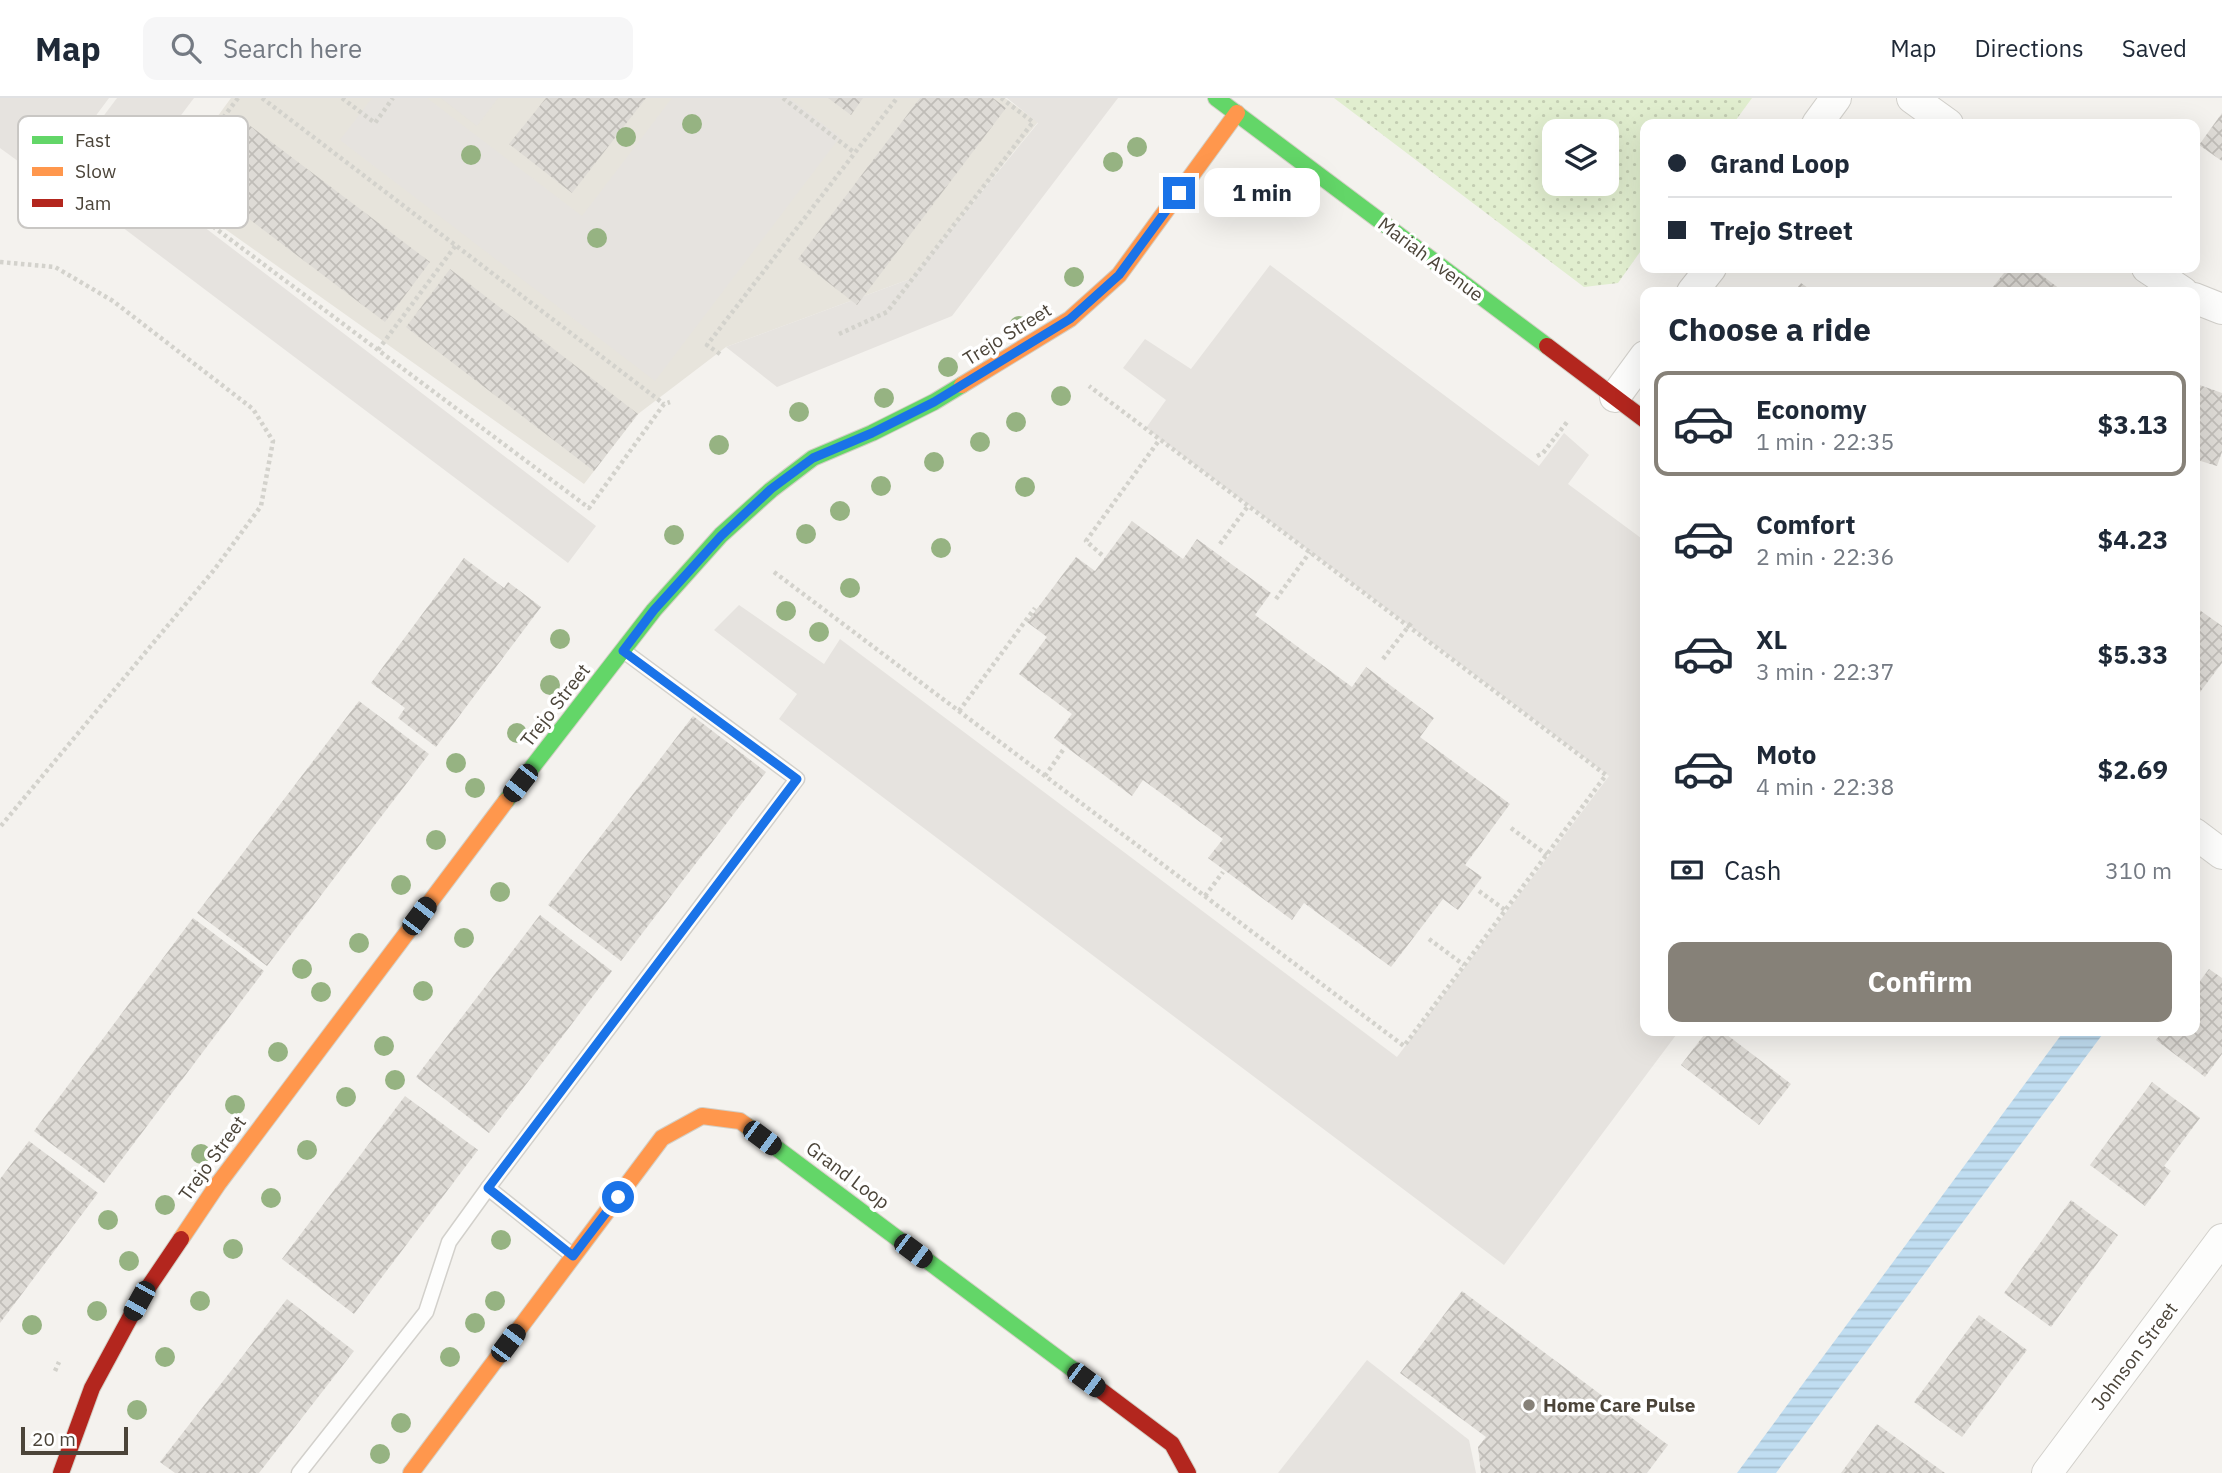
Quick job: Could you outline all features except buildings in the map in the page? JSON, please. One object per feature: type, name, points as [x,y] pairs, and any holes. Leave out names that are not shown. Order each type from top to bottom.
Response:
[{"type":"street","name":"Mariah Avenue","points":[[1216,98],[1640,416]]},
{"type":"street","points":[[1821,119],[1836,98]]},
{"type":"street","points":[[1912,98],[1941,119]]},
{"type":"street","name":"Trejo Street","points":[[61,1473],[97,1377],[139,1301],[218,1184],[469,849],[654,610],[721,536],[771,489],[813,458],[934,402],[1081,310],[1119,275],[1237,113]]},
{"type":"street","points":[[1696,287],[1707,273]]},
{"type":"street","points":[[2154,273],[2176,287]]},
{"type":"street","points":[[2200,300],[2222,309]]},
{"type":"street","points":[[1615,397],[1640,363]]},
{"type":"street","points":[[2200,838],[2222,854]]},
{"type":"street","name":"Grand Loop","points":[[411,1473],[662,1138],[702,1115],[740,1121],[1172,1444],[1188,1473]]},
{"type":"street","name":"Johnson Street","points":[[2047,1473],[2222,1239]]},
{"type":"lane","points":[[299,1473],[426,1312],[449,1242],[797,779],[623,651]]},
{"type":"lane","points":[[488,1188],[573,1256]]},
{"type":"path","points":[[224,116],[238,98]]},
{"type":"path","points":[[215,228],[589,508],[667,403],[262,98]]},
{"type":"path","points":[[342,98],[375,123],[393,98]]},
{"type":"path","points":[[783,98],[855,153]]},
{"type":"path","points":[[720,354],[710,350],[707,345],[897,98]]},
{"type":"path","points":[[839,334],[887,312],[1033,122],[1001,98]]},
{"type":"path","points":[[378,350],[456,245]]},
{"type":"path","points":[[0,262],[55,267],[113,301],[253,409],[274,442],[261,506],[214,570],[0,827]]},
{"type":"path","points":[[774,572],[1404,1045],[1606,775],[1411,624],[1310,552],[1089,386]]},
{"type":"path","points":[[1537,457],[1567,422]]},
{"type":"path","points":[[1102,555],[1086,541],[1160,439]]},
{"type":"path","points":[[1220,544],[1248,506]]},
{"type":"path","points":[[1276,598],[1310,552]]},
{"type":"path","points":[[959,711],[1035,608]]},
{"type":"path","points":[[1383,659],[1411,624]]},
{"type":"path","points":[[1045,776],[1063,750]]},
{"type":"path","points":[[1511,828],[1546,855]]},
{"type":"path","points":[[1205,897],[1223,872]]},
{"type":"path","points":[[1479,891],[1505,910]]},
{"type":"path","points":[[1429,939],[1464,965]]},
{"type":"path","points":[[55,1371],[59,1362]]},
{"type":"shaded area","points":[[0,98],[109,98],[96,116],[18,116],[18,161],[0,148]]},
{"type":"shaded area","points":[[117,98],[194,98],[180,116],[104,116]]},
{"type":"shaded area","points":[[231,98],[1005,98],[1038,122],[910,279],[726,347],[638,414],[584,484],[224,228],[248,228],[248,116],[218,116]]},
{"type":"shaded area","points":[[372,98],[427,98],[582,216],[672,98],[789,98],[840,137],[655,381],[340,140]]},
{"type":"shaded area","points":[[441,98],[498,98],[477,126]]},
{"type":"shaded area","points":[[1007,98],[1118,98],[952,316],[777,387],[726,347],[910,279],[1038,123]]},
{"type":"shaded area","points":[[123,228],[205,228],[596,526],[568,563]]},
{"type":"shaded area","points":[[1270,265],[1539,466],[1564,433],[1589,455],[1568,484],[1640,537],[1640,1036],[1675,1036],[1504,1265],[779,719],[797,694],[714,630],[739,605],[824,664],[840,639],[1397,1057],[1609,776],[1146,428],[1166,400],[1123,368],[1145,339],[1191,369]]},
{"type":"shaded area","points":[[1367,1360],[1469,1440],[1476,1473],[1278,1473]]},
{"type":"green space","points":[[1334,98],[1752,98],[1737,119],[1640,119],[1640,252],[1618,283],[1584,287]]},
{"type":"water","points":[[2060,1036],[2101,1036],[1776,1473],[1737,1473]]},
{"type":"traffic: fast","points":[[1216,98],[1547,346]]},
{"type":"traffic: fast","points":[[506,801],[654,610],[721,535],[771,490],[813,458],[872,433],[962,385]]},
{"type":"traffic: fast","points":[[747,1126],[1079,1374]]},
{"type":"traffic: slow","points":[[962,385],[1070,319],[1119,275],[1237,113]]},
{"type":"traffic: slow","points":[[181,1239],[218,1184],[506,801]]},
{"type":"traffic: slow","points":[[411,1473],[662,1138],[702,1116],[740,1121],[747,1126]]},
{"type":"traffic: jam","points":[[1547,346],[1640,416]]},
{"type":"traffic: jam","points":[[61,1473],[92,1388],[139,1301],[181,1239]]},
{"type":"traffic: jam","points":[[1079,1374],[1172,1444],[1188,1473]]},
{"type":"place","name":"Home Care Pulse","points":[[1529,1405]]},
{"type":"route","points":[[618,1197],[573,1256],[488,1188],[797,779],[623,651],[654,610],[721,536],[771,489],[813,458],[934,402],[1070,319],[1119,275],[1179,193]]}]
